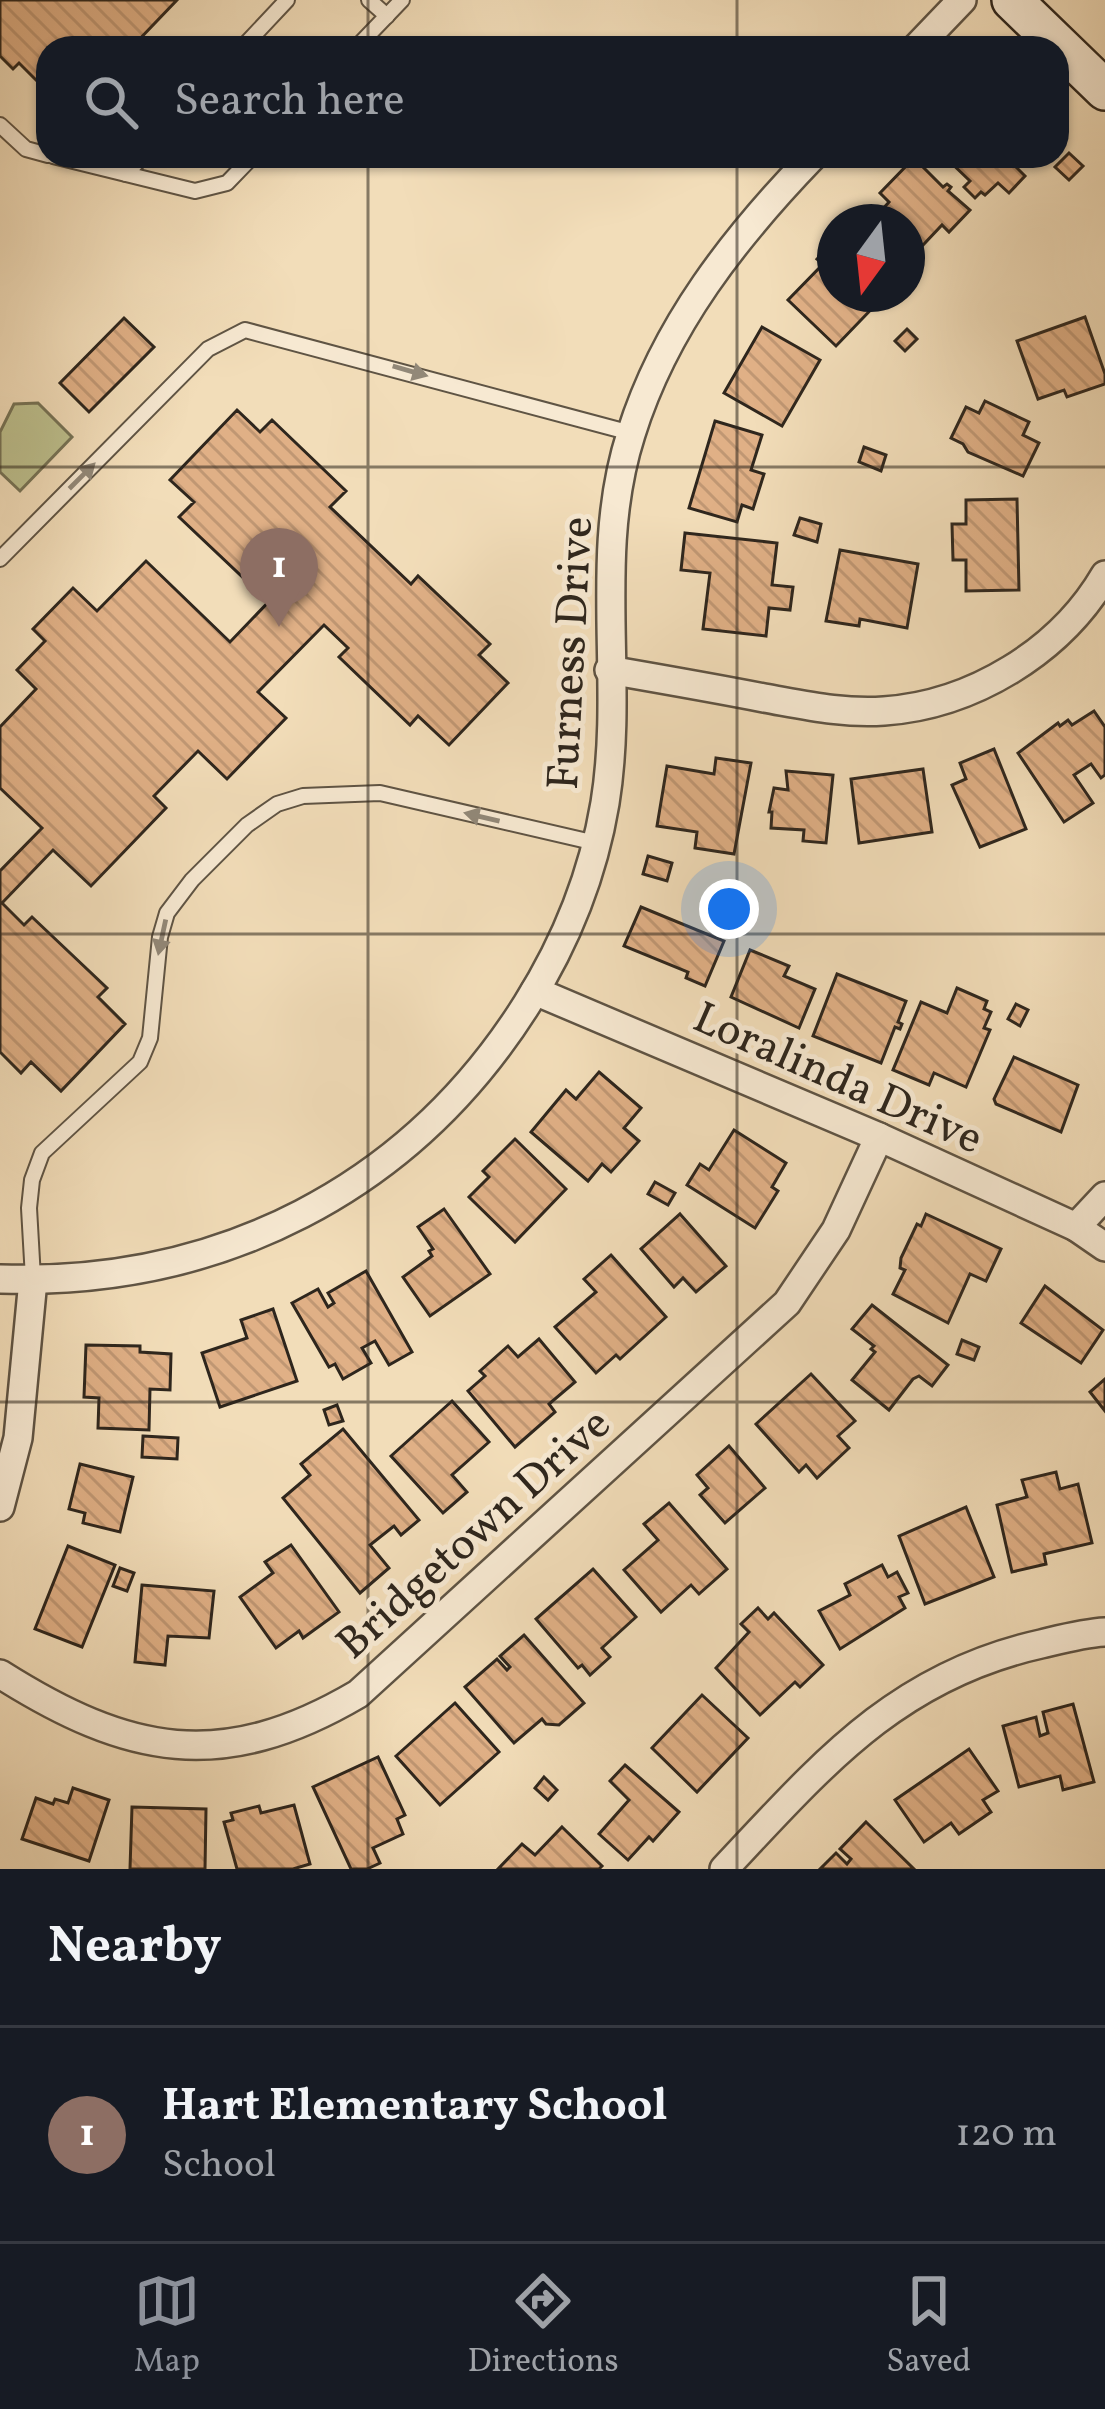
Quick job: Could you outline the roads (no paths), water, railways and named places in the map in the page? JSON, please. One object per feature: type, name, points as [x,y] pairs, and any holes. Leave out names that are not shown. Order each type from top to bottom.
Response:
[{"type":"street","points":[[928,36],[962,0]]},
{"type":"street","points":[[1012,0],[1049,36]]},
{"type":"street","points":[[1069,55],[1105,90]]},
{"type":"street","name":"Furness Drive","points":[[0,1279],[124,1273],[197,1257],[300,1216],[393,1156],[435,1121],[477,1076],[535,991],[567,930],[596,843],[611,739],[609,546],[631,433],[692,302],[727,252],[802,168]]},
{"type":"street","points":[[609,670],[836,710],[911,707],[985,684],[1045,647],[1105,575]]},
{"type":"street","name":"Loralinda Drive","points":[[535,991],[879,1137],[1076,1227],[1105,1246]]},
{"type":"street","name":"Bridgetown Drive","points":[[0,1674],[57,1710],[128,1738],[175,1745],[225,1745],[274,1735],[358,1694],[787,1303],[836,1230],[879,1137]]},
{"type":"street","points":[[1076,1227],[1105,1196]]},
{"type":"street","points":[[0,1507],[18,1438],[33,1280]]},
{"type":"street","points":[[724,1869],[816,1771],[877,1717],[940,1676],[1015,1650],[1105,1632]]},
{"type":"lane","points":[[253,36],[286,0]]},
{"type":"lane","points":[[369,0],[387,16]]},
{"type":"lane","points":[[368,36],[402,0]]},
{"type":"lane","points":[[0,125],[26,149],[36,151]]},
{"type":"lane","points":[[102,168],[195,191],[227,183],[241,168]]},
{"type":"lane","points":[[126,174],[131,168]]},
{"type":"lane","points":[[0,559],[208,349],[245,330],[631,433]]},
{"type":"lane","points":[[33,1280],[29,1208],[32,1180],[42,1154],[140,1063],[150,1038],[160,937],[167,913],[192,880],[247,825],[277,803],[303,796],[380,793],[596,843]]},
{"type":"place","name":"Hart Elementary School","points":[[279,627]]}]
